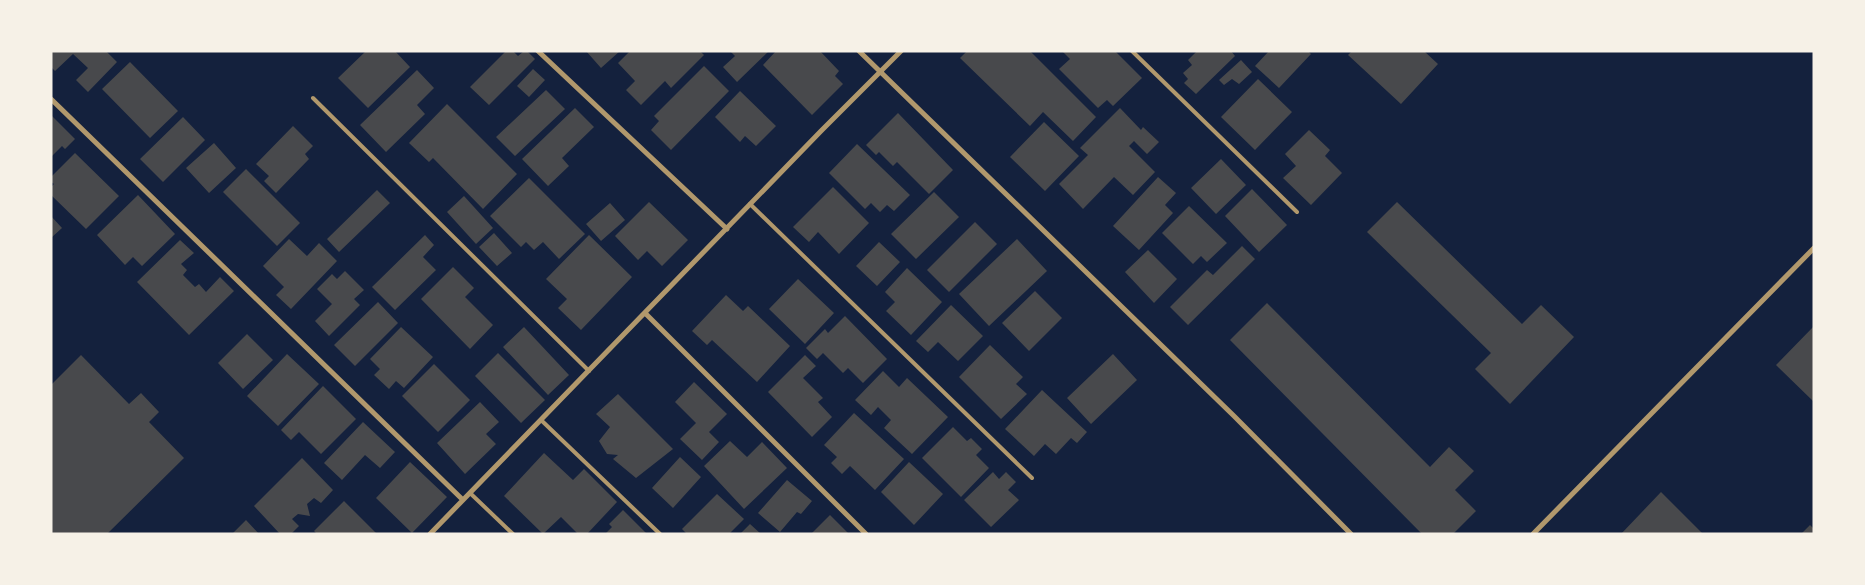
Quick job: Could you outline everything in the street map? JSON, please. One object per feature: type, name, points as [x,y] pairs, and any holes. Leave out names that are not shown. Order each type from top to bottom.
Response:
[{"type":"street","points":[[538,51],[727,229]]},
{"type":"street","points":[[859,51],[1234,416],[1351,534]]},
{"type":"street","points":[[430,534],[901,51]]},
{"type":"street","points":[[51,99],[463,500]]},
{"type":"street","points":[[1533,534],[1814,248]]},
{"type":"street","points":[[646,313],[866,534]]},
{"type":"lane","points":[[1132,51],[1297,212]]},
{"type":"lane","points":[[313,98],[588,371]]},
{"type":"lane","points":[[750,204],[1032,478]]},
{"type":"lane","points":[[541,420],[660,534]]},
{"type":"lane","points":[[470,493],[513,534]]},
{"type":"building","points":[[51,51],[106,51],[117,62],[88,92],[76,80],[88,68],[73,54],[55,71],[51,67]]},
{"type":"building","points":[[366,51],[395,51],[410,67],[368,108],[338,78]]},
{"type":"building","points":[[506,51],[513,51],[518,56],[527,51],[535,59],[489,105],[470,87]]},
{"type":"building","points":[[586,51],[620,51],[601,68]]},
{"type":"building","points":[[630,51],[700,51],[704,55],[671,88],[665,81],[641,105],[626,90],[635,81],[618,63]]},
{"type":"building","points":[[730,51],[769,51],[737,82],[723,67],[735,56]]},
{"type":"building","points":[[776,51],[820,51],[839,71],[835,76],[843,84],[812,115],[763,65]]},
{"type":"building","points":[[967,51],[1030,51],[1096,117],[1073,141],[1043,112],[1030,126],[960,58]]},
{"type":"building","points":[[1062,51],[1115,51],[1142,78],[1113,106],[1107,100],[1098,108],[1059,69],[1070,59]]},
{"type":"building","points":[[1197,51],[1231,51],[1235,56],[1196,94],[1184,83],[1188,79],[1183,73],[1192,65],[1188,60]]},
{"type":"building","points":[[1269,51],[1308,51],[1311,54],[1279,88],[1255,66]]},
{"type":"building","points":[[1352,51],[1424,51],[1438,64],[1401,104],[1348,55]]},
{"type":"building","points":[[1241,60],[1252,72],[1239,84],[1232,79],[1224,85],[1219,80]]},
{"type":"building","points":[[130,62],[178,111],[150,138],[102,89]]},
{"type":"building","points":[[704,66],[729,91],[671,150],[651,130],[659,121],[654,116]]},
{"type":"building","points":[[533,69],[545,80],[529,97],[517,86]]},
{"type":"building","points":[[417,70],[434,88],[417,105],[425,114],[386,152],[360,125]]},
{"type":"building","points":[[1258,79],[1292,112],[1255,150],[1221,117]]},
{"type":"building","points":[[546,90],[565,109],[515,156],[496,137]]},
{"type":"building","points":[[740,91],[776,126],[756,146],[745,136],[740,142],[715,117]]},
{"type":"building","points":[[447,104],[517,174],[483,209],[433,158],[429,162],[409,143]]},
{"type":"building","points":[[575,108],[594,127],[562,158],[569,166],[548,186],[522,159]]},
{"type":"building","points":[[1120,108],[1141,130],[1143,127],[1159,142],[1147,154],[1134,141],[1129,146],[1155,172],[1133,195],[1114,177],[1083,209],[1059,184],[1088,155],[1080,148]]},
{"type":"building","points":[[898,113],[953,170],[929,194],[897,162],[893,166],[879,152],[876,155],[866,145]]},
{"type":"building","points":[[51,115],[75,139],[65,149],[62,146],[51,157]]},
{"type":"building","points":[[183,117],[205,140],[163,182],[140,159]]},
{"type":"building","points":[[1044,122],[1079,156],[1045,191],[1010,157]]},
{"type":"building","points":[[293,126],[313,146],[305,154],[309,159],[276,193],[264,181],[269,176],[256,164]]},
{"type":"building","points":[[1309,130],[1330,150],[1325,156],[1342,173],[1311,205],[1283,178],[1296,166],[1285,154]]},
{"type":"building","points":[[214,143],[236,168],[209,193],[186,168]]},
{"type":"building","points":[[857,144],[910,195],[894,211],[887,205],[880,212],[871,203],[865,209],[829,173]]},
{"type":"building","points":[[75,153],[119,196],[86,229],[51,195],[51,187],[54,184],[51,182],[51,177]]},
{"type":"building","points":[[1221,159],[1246,185],[1216,214],[1191,188]]},
{"type":"building","points":[[246,169],[300,223],[277,246],[223,192]]},
{"type":"building","points":[[1158,177],[1176,193],[1165,205],[1173,213],[1139,250],[1113,226]]},
{"type":"building","points":[[529,178],[585,234],[559,259],[543,242],[534,250],[526,242],[521,247],[490,216]]},
{"type":"building","points":[[833,187],[869,223],[839,254],[818,232],[809,242],[793,227]]},
{"type":"building","points":[[1252,189],[1287,225],[1259,252],[1225,216]]},
{"type":"building","points":[[377,190],[390,203],[339,252],[327,239]]},
{"type":"building","points":[[934,192],[959,217],[916,259],[891,234]]},
{"type":"building","points":[[138,195],[175,234],[142,266],[133,257],[125,265],[97,235]]},
{"type":"building","points":[[464,196],[493,228],[476,244],[447,212]]},
{"type":"building","points":[[649,202],[688,240],[662,266],[647,251],[638,260],[615,236]]},
{"type":"building","points":[[1397,202],[1522,324],[1541,305],[1574,337],[1510,404],[1475,369],[1491,353],[1367,232]]},
{"type":"building","points":[[610,203],[625,220],[601,241],[586,224]]},
{"type":"building","points":[[1189,206],[1227,243],[1207,262],[1201,256],[1193,264],[1162,233]]},
{"type":"building","points":[[51,216],[62,228],[51,238]]},
{"type":"building","points":[[975,222],[997,244],[949,292],[927,270]]},
{"type":"building","points":[[494,233],[512,253],[497,266],[479,247]]},
{"type":"building","points":[[425,235],[434,245],[423,257],[436,270],[395,310],[372,287]]},
{"type":"building","points":[[589,235],[632,277],[581,330],[558,308],[567,299],[546,279]]},
{"type":"building","points":[[289,239],[307,256],[319,243],[337,261],[291,309],[276,295],[284,287],[263,266]]},
{"type":"building","points":[[1017,239],[1047,271],[989,326],[959,294]]},
{"type":"building","points":[[180,240],[194,253],[181,264],[187,270],[183,275],[195,287],[199,284],[206,292],[220,277],[234,291],[189,335],[137,282]]},
{"type":"building","points":[[879,242],[900,262],[877,286],[856,266]]},
{"type":"building","points":[[1242,246],[1255,259],[1188,325],[1170,307],[1207,270],[1213,275]]},
{"type":"building","points":[[1148,250],[1177,279],[1154,303],[1125,272]]},
{"type":"building","points":[[453,267],[474,288],[465,297],[493,325],[470,349],[421,299]]},
{"type":"building","points":[[907,268],[942,302],[911,335],[886,311],[895,302],[885,292]]},
{"type":"building","points":[[345,271],[364,290],[354,299],[360,305],[329,336],[315,321],[332,304],[317,289],[332,274],[337,279]]},
{"type":"building","points":[[798,279],[834,313],[805,344],[769,309]]},
{"type":"building","points":[[1035,291],[1062,318],[1029,351],[1002,323]]},
{"type":"building","points":[[726,295],[743,311],[748,306],[790,346],[757,382],[712,340],[707,345],[692,331]]},
{"type":"building","points":[[378,302],[398,323],[355,366],[334,345]]},
{"type":"building","points":[[1267,303],[1430,467],[1449,447],[1474,471],[1455,490],[1476,511],[1453,534],[1422,534],[1230,340]]},
{"type":"building","points":[[951,305],[983,336],[958,361],[938,342],[928,352],[916,341]]},
{"type":"building","points":[[845,316],[887,359],[863,383],[848,368],[843,373],[823,353],[817,359],[806,348],[825,329],[828,333]]},
{"type":"building","points":[[1814,326],[1814,402],[1776,365]]},
{"type":"building","points":[[401,327],[433,357],[404,388],[396,381],[389,389],[374,375],[380,369],[370,359]]},
{"type":"building","points":[[524,327],[569,375],[548,395],[503,347]]},
{"type":"building","points":[[247,334],[273,360],[243,389],[218,363]]},
{"type":"building","points":[[990,345],[1023,377],[1016,384],[1027,394],[1001,419],[959,377]]},
{"type":"building","points":[[498,353],[545,400],[521,423],[475,376]]},
{"type":"building","points":[[287,354],[319,384],[278,426],[247,396]]},
{"type":"building","points":[[1113,354],[1137,380],[1091,424],[1067,398]]},
{"type":"building","points":[[81,355],[129,404],[141,393],[159,412],[149,422],[184,458],[107,534],[51,534],[51,385]]},
{"type":"building","points":[[805,355],[816,366],[803,378],[823,398],[818,402],[832,417],[812,437],[768,392]]},
{"type":"building","points":[[434,364],[470,400],[438,432],[402,396]]},
{"type":"building","points":[[883,371],[899,387],[907,378],[948,417],[912,454],[884,428],[891,420],[878,407],[871,415],[855,400]]},
{"type":"building","points":[[694,382],[727,414],[709,432],[719,442],[702,460],[680,439],[696,423],[675,402]]},
{"type":"building","points":[[323,386],[356,419],[321,454],[299,432],[291,440],[281,430]]},
{"type":"building","points":[[1042,390],[1087,432],[1077,443],[1071,438],[1056,454],[1045,444],[1034,456],[1005,429]]},
{"type":"building","points":[[618,394],[673,449],[636,478],[613,459],[618,455],[607,454],[599,441],[610,427],[596,414]]},
{"type":"building","points":[[480,402],[499,422],[486,434],[496,444],[465,474],[437,443]]},
{"type":"building","points":[[854,413],[904,459],[875,490],[850,466],[842,474],[831,463],[837,457],[824,445]]},
{"type":"building","points":[[363,422],[395,452],[380,468],[365,455],[342,480],[324,463]]},
{"type":"building","points":[[953,427],[967,441],[971,438],[982,449],[976,455],[989,468],[961,497],[922,458]]},
{"type":"building","points":[[730,441],[747,457],[762,442],[787,468],[744,509],[704,466]]},
{"type":"building","points":[[544,453],[573,480],[584,469],[617,502],[587,534],[578,534],[561,517],[543,534],[504,496]]},
{"type":"building","points":[[680,457],[701,477],[673,508],[652,488]]},
{"type":"building","points":[[302,458],[333,490],[321,503],[314,498],[307,504],[310,516],[298,514],[292,519],[299,526],[291,534],[280,534],[254,506]]},
{"type":"building","points":[[410,462],[447,497],[412,533],[376,498]]},
{"type":"building","points":[[909,462],[943,494],[914,525],[881,492]]},
{"type":"building","points":[[993,472],[999,479],[1006,472],[1016,482],[1008,490],[1019,500],[991,527],[964,500]]},
{"type":"building","points":[[787,480],[812,501],[801,514],[797,512],[780,532],[758,513]]},
{"type":"building","points":[[1661,492],[1703,534],[1621,534]]},
{"type":"building","points":[[717,494],[744,519],[729,534],[687,534],[682,529]]},
{"type":"building","points":[[344,501],[377,534],[317,534],[314,531]]},
{"type":"building","points":[[623,510],[647,534],[605,534],[612,527],[609,524]]},
{"type":"building","points":[[830,515],[849,534],[811,534]]},
{"type":"building","points":[[246,520],[259,534],[232,534]]},
{"type":"building","points":[[750,524],[761,534],[740,534]]},
{"type":"building","points":[[1810,525],[1814,529],[1814,534],[1801,534]]}]
